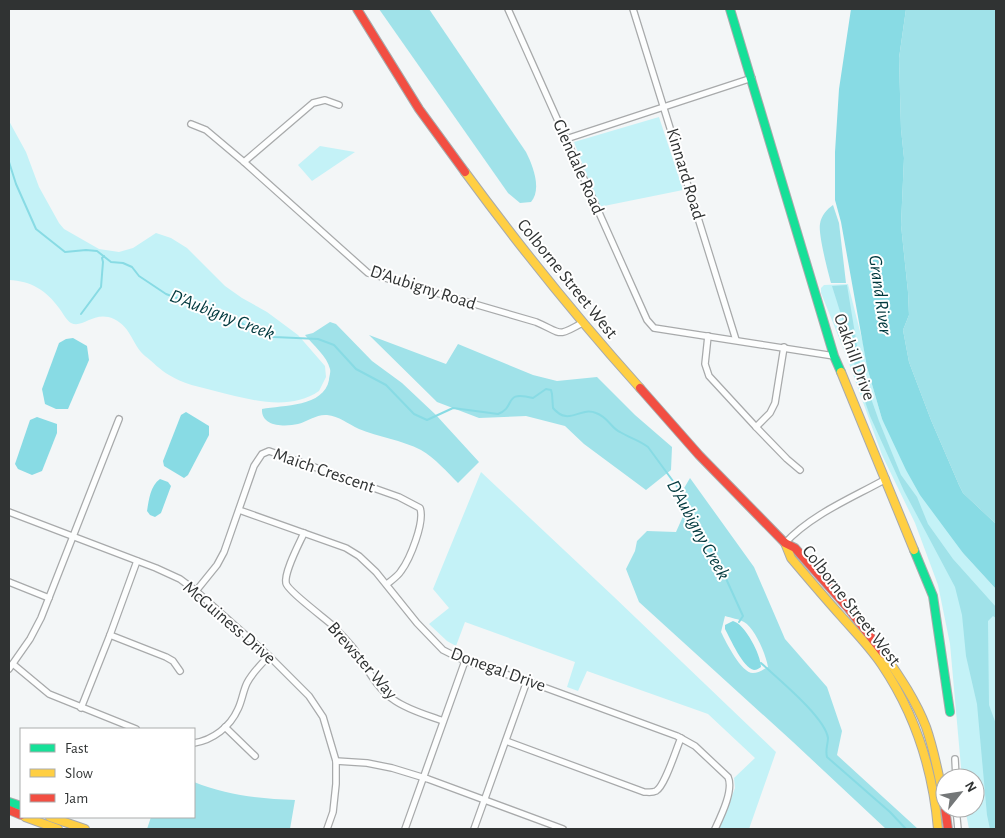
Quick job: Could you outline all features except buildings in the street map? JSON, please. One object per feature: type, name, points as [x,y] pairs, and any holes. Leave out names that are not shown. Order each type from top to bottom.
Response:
[{"type":"main road","name":"Colborne Street West","points":[[356,9],[419,109],[507,229],[582,323],[699,455],[785,543],[795,548],[860,621],[881,648],[908,689],[922,719],[936,768]]},
{"type":"main road","name":"Oakhill Drive","points":[[730,9],[834,356],[933,596],[950,712]]},
{"type":"main road","name":"Colborne Street West","points":[[785,543],[791,558],[882,665],[897,692],[912,721],[929,773],[938,829]]},
{"type":"main road","points":[[28,818],[58,829]]},
{"type":"main road","points":[[53,818],[84,829]]},
{"type":"street","name":"Glendale Road","points":[[508,9],[647,320],[654,328],[708,336]]},
{"type":"street","name":"Kinnard Road","points":[[633,9],[736,340]]},
{"type":"street","points":[[566,139],[752,78]]},
{"type":"street","points":[[244,162],[313,103],[325,100],[339,105]]},
{"type":"street","name":"D'Aubigny Road","points":[[191,124],[206,130],[368,273],[536,322],[558,333],[567,332],[582,323]]},
{"type":"street","points":[[800,470],[756,428],[709,376],[705,364],[708,336],[834,356]]},
{"type":"street","points":[[756,428],[770,413],[775,403],[784,348]]},
{"type":"street","points":[[119,419],[41,618],[30,639],[11,667],[49,694],[133,728]]},
{"type":"street","name":"Maich Crescent","points":[[196,591],[217,565],[224,552],[257,459],[264,452],[269,451],[412,503],[420,508],[422,518],[406,562],[398,574],[387,584]]},
{"type":"street","points":[[785,543],[796,531],[886,479]]},
{"type":"street","name":"Donegal Drive","points":[[239,510],[346,548],[368,564],[387,584],[432,640],[443,650],[465,661],[527,681],[680,738],[694,746],[730,781],[730,789],[715,829]]},
{"type":"street","name":"McGuiness Drive","points":[[9,512],[171,574],[196,591],[269,656],[309,696],[316,705],[328,730],[336,761],[336,784],[333,812],[327,829]]},
{"type":"street","name":"Brewster Way","points":[[304,533],[287,574],[286,583],[290,590],[341,633],[354,648],[379,686],[393,700],[443,721]]},
{"type":"street","points":[[81,708],[137,561]]},
{"type":"street","points":[[9,582],[49,598]]},
{"type":"street","points":[[110,634],[166,657],[173,661],[180,671]]},
{"type":"street","points":[[195,742],[210,739],[225,727],[237,711],[247,683],[269,656]]},
{"type":"street","points":[[405,829],[465,661]]},
{"type":"street","points":[[474,829],[527,681]]},
{"type":"street","points":[[225,727],[255,756]]},
{"type":"street","points":[[506,741],[644,792],[655,792],[662,785],[680,738]]},
{"type":"street","points":[[955,760],[955,768]]},
{"type":"street","points":[[336,761],[381,765],[424,778],[562,829]]},
{"type":"shaded area","points":[[379,9],[429,9],[526,152],[534,171],[536,184],[536,191],[531,202],[520,203],[508,193]]},
{"type":"shaded area","points":[[906,9],[996,9],[996,524],[963,493],[959,485],[909,362],[903,330],[909,315],[901,225],[904,158],[901,129],[899,58]]},
{"type":"shaded area","points":[[659,117],[683,190],[599,207],[574,142]]},
{"type":"shaded area","points":[[9,121],[26,152],[39,187],[64,229],[99,249],[119,252],[133,248],[156,233],[171,238],[187,248],[225,286],[267,312],[298,335],[325,366],[326,377],[319,391],[295,401],[268,402],[186,383],[166,373],[145,356],[125,327],[114,319],[101,317],[80,324],[71,323],[43,291],[24,282],[9,280]]},
{"type":"shaded area","points":[[320,146],[355,152],[312,181],[298,165]]},
{"type":"shaded area","points":[[833,205],[839,223],[846,283],[831,283],[822,244],[821,221],[825,213]]},
{"type":"shaded area","points":[[848,284],[867,367],[882,419],[963,553],[996,589],[996,829],[969,829],[967,818],[985,818],[985,768],[961,768],[950,644],[938,585],[915,523],[882,455],[846,355],[821,293],[821,288],[824,285]]},
{"type":"shaded area","points":[[847,285],[861,370],[901,475],[917,497],[928,524],[953,559],[996,607],[996,618],[993,616],[988,621],[989,705],[996,724],[996,828],[990,829],[987,815],[985,768],[983,768],[977,704],[966,656],[962,615],[955,587],[904,491],[870,416],[859,384],[849,340],[832,286]]},
{"type":"shaded area","points":[[330,322],[336,324],[372,361],[402,383],[436,415],[479,462],[458,483],[436,461],[421,450],[359,429],[336,417],[320,416],[298,424],[287,425],[275,424],[265,419],[262,409],[302,403],[311,400],[326,389],[330,373],[328,364],[323,355],[305,335],[313,333]]},
{"type":"shaded area","points":[[369,335],[446,364],[458,344],[533,375],[557,381],[597,377],[635,415],[672,447],[671,470],[646,490],[584,444],[565,426],[526,416],[479,418],[437,402]]},
{"type":"shaded area","points":[[481,472],[776,752],[749,829],[719,829],[735,788],[734,778],[755,758],[708,714],[587,671],[578,691],[567,687],[575,662],[465,622],[456,646],[447,641],[429,624],[449,608],[433,589]]},
{"type":"shaded area","points":[[690,478],[754,567],[785,639],[827,687],[842,731],[837,755],[918,829],[886,829],[639,602],[626,569],[635,551],[637,541],[647,531],[676,532],[684,514],[680,495]],"holes":[[[725,616],[737,619],[748,625],[756,636],[768,667],[753,673],[748,672],[739,663],[721,632]]]},
{"type":"shaded area","points":[[195,782],[243,796],[295,800],[290,829],[147,829],[151,818],[195,818]]},
{"type":"water","name":"Grand River","points":[[851,9],[906,9],[899,58],[901,129],[904,158],[901,225],[909,315],[903,330],[909,362],[959,485],[963,493],[996,524],[996,589],[963,553],[920,495],[882,419],[867,367],[841,222],[835,200],[835,152],[839,89]]},
{"type":"water","points":[[73,338],[87,346],[89,360],[68,409],[56,409],[45,404],[42,389],[59,343]]},
{"type":"water","points":[[186,412],[209,426],[209,435],[188,475],[184,478],[164,466],[163,461],[181,415]]},
{"type":"water","points":[[37,417],[57,424],[57,433],[42,471],[32,475],[18,469],[15,464],[30,420]]},
{"type":"water","points":[[160,479],[168,482],[171,486],[161,513],[155,517],[147,511],[152,489]]},
{"type":"water","name":"D'Aubigny Creek","points":[[733,621],[738,623],[752,641],[760,662],[761,667],[758,669],[754,670],[746,664],[730,639],[725,625]]},
{"type":"waterway","name":"D'Aubigny Creek","points":[[9,162],[16,184],[36,229],[65,252],[97,251],[111,262],[123,263],[132,267],[139,276],[166,294],[198,306],[223,312],[251,330],[274,337],[318,339],[334,345],[356,369],[386,385],[414,414],[427,420],[453,408],[498,414],[504,411],[513,398],[517,396],[533,398],[546,389],[551,390],[553,408],[564,416],[585,412],[600,415],[617,430],[648,447],[681,492],[691,516],[718,561],[743,616],[739,622]]},
{"type":"waterway","points":[[81,314],[101,287],[102,258],[104,256]]},
{"type":"waterway","name":"D'Aubigny Creek","points":[[761,663],[799,698],[819,720],[828,738],[827,757],[890,812],[906,829]]},
{"type":"traffic: fast","points":[[730,9],[834,356],[841,372]]},
{"type":"traffic: fast","points":[[914,550],[933,596],[950,712]]},
{"type":"traffic: fast","points":[[9,802],[20,806]]},
{"type":"traffic: slow","points":[[465,172],[550,282],[640,388]]},
{"type":"traffic: slow","points":[[841,372],[914,550]]},
{"type":"traffic: slow","points":[[785,543],[791,558],[867,646],[894,684],[913,723],[927,764],[936,807],[938,829]]},
{"type":"traffic: slow","points":[[884,654],[902,680],[922,717],[937,768]]},
{"type":"traffic: slow","points":[[28,818],[58,829]]},
{"type":"traffic: slow","points":[[53,818],[85,829]]},
{"type":"traffic: jam","points":[[357,9],[419,109],[465,172]]},
{"type":"traffic: jam","points":[[640,388],[699,455],[785,543],[795,548],[848,608],[884,654]]},
{"type":"traffic: jam","points":[[9,810],[20,815]]},
{"type":"traffic: jam","points":[[946,818],[948,829]]}]
